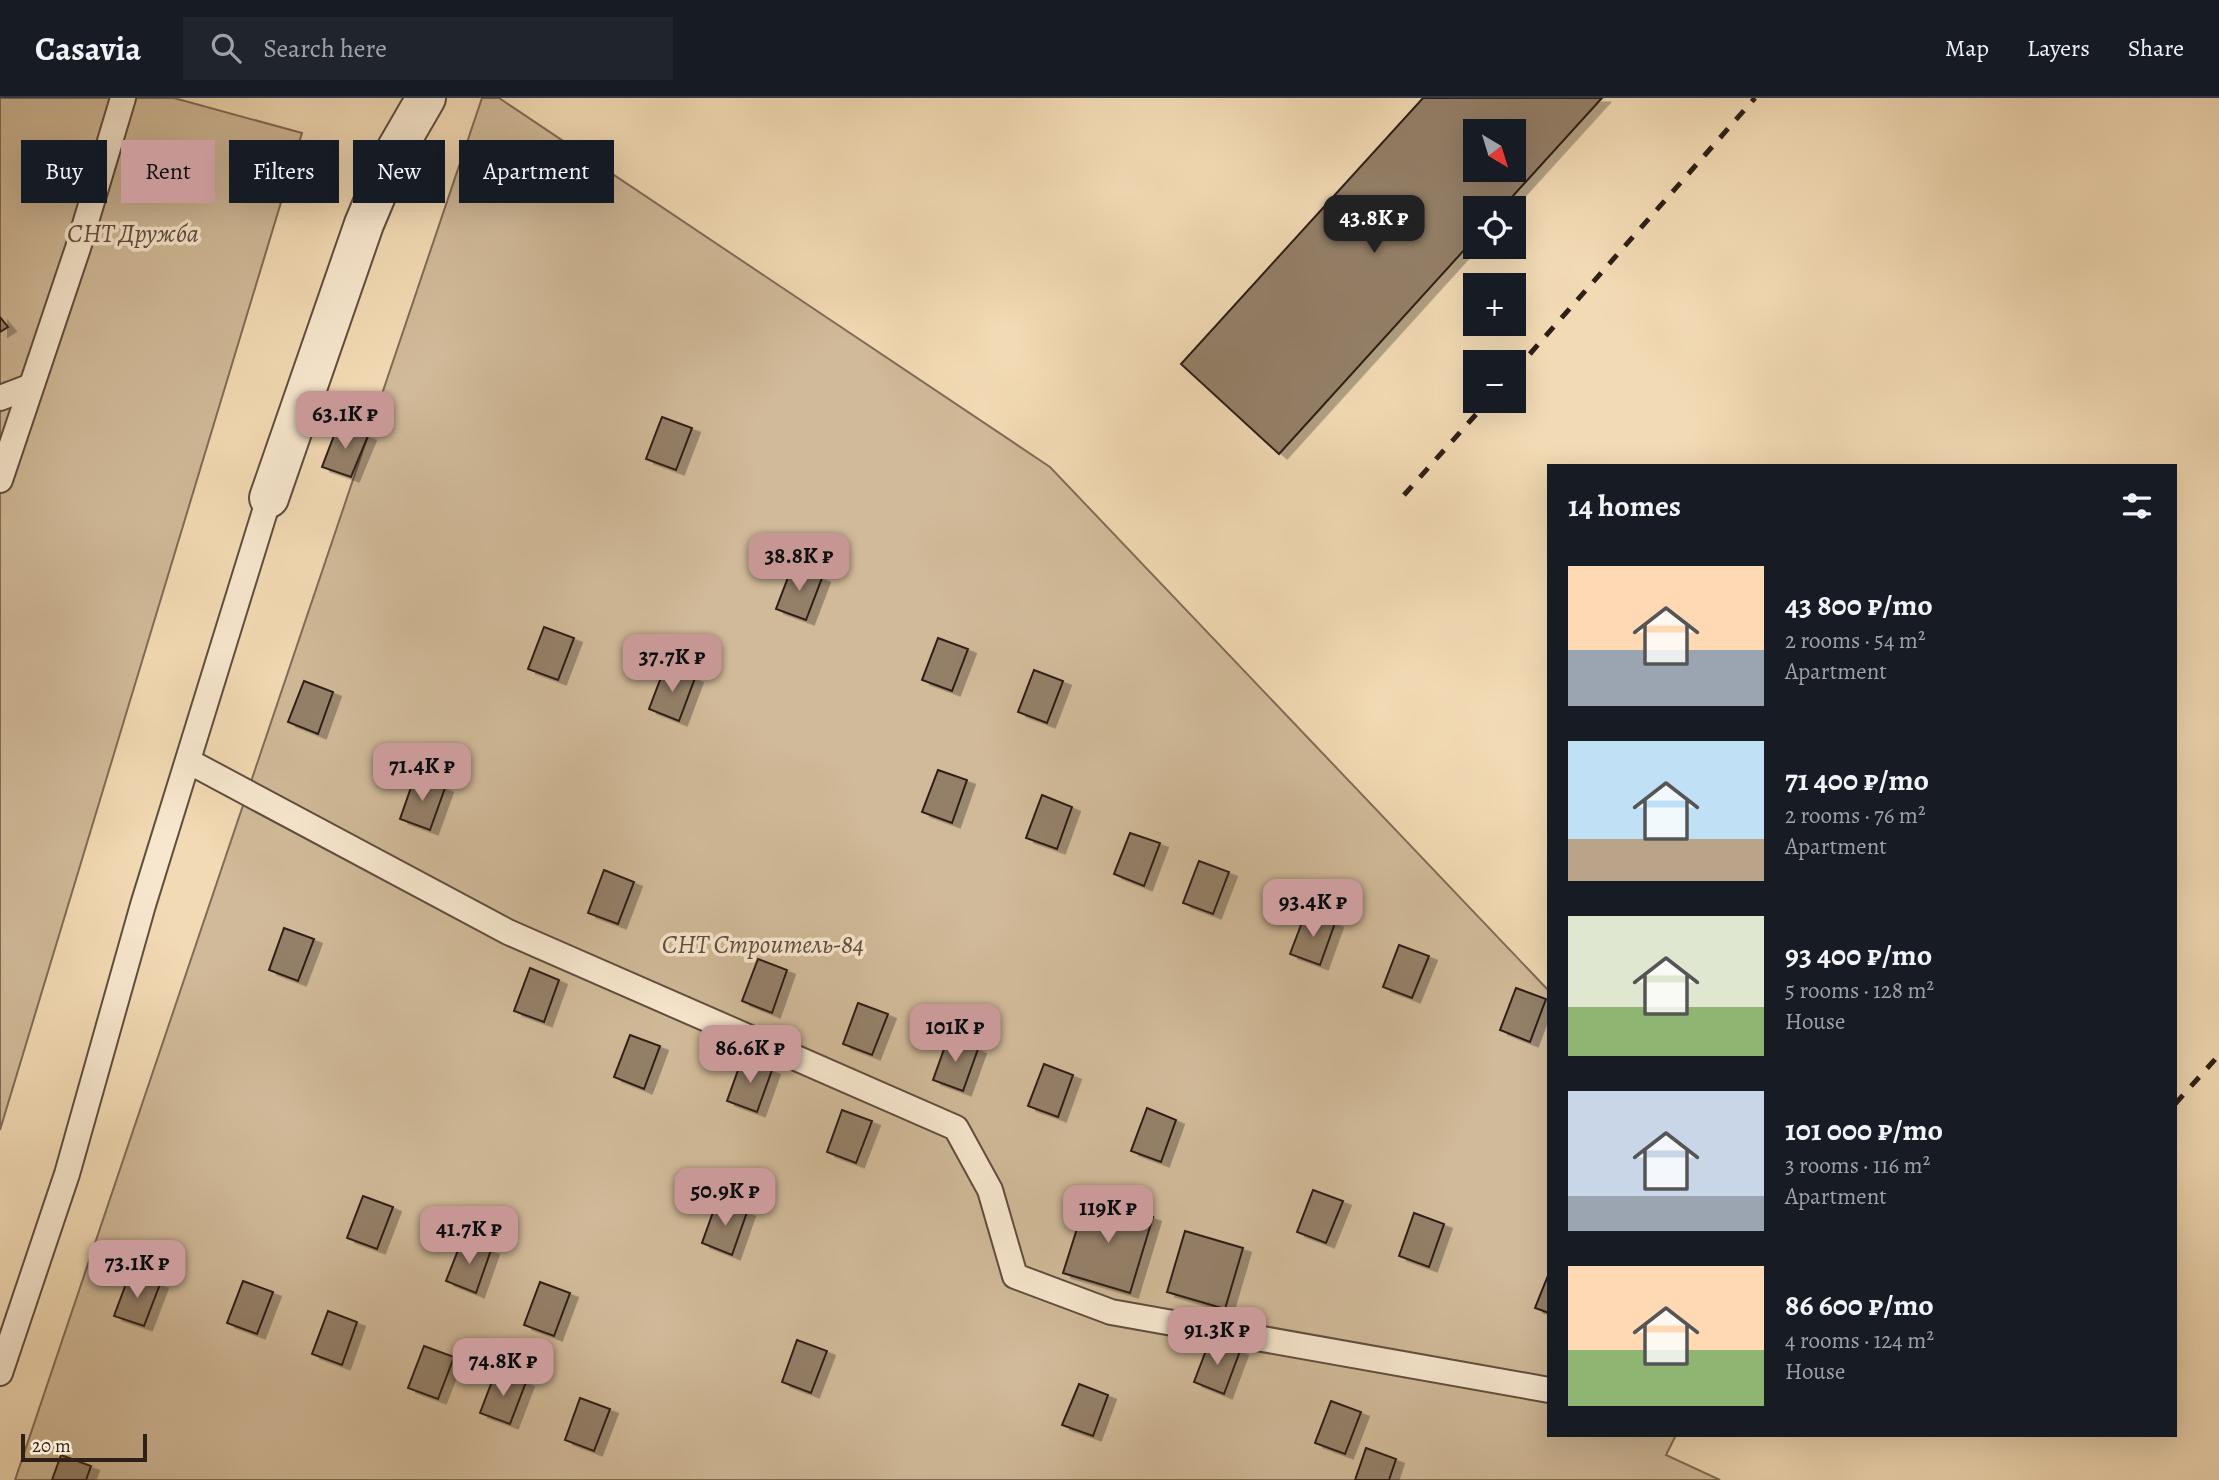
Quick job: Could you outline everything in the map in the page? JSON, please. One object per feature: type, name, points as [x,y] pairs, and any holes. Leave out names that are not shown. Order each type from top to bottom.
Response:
[{"type":"street","points":[[269,498],[364,224],[393,155],[426,98]]},
{"type":"lane","points":[[0,480],[29,387],[78,248],[123,98]]},
{"type":"lane","points":[[0,398],[29,387]]},
{"type":"lane","points":[[0,1373],[67,1174],[143,905],[269,498]]},
{"type":"lane","points":[[188,761],[508,932],[956,1128],[990,1190],[1015,1276],[1111,1312],[1547,1390]]},
{"type":"green space","name":"СНТ Дружба","points":[[0,98],[174,98],[302,133],[300,140],[229,140],[229,203],[281,203],[0,1130]]},
{"type":"green space","name":"СНТ Строитель-84","points":[[482,98],[499,98],[562,140],[468,140]]},
{"type":"green space","name":"СНТ Строитель-84","points":[[459,166],[459,203],[614,203],[614,175],[1050,467],[1547,989],[1547,1437],[1675,1437],[1666,1455],[1720,1480],[15,1480]]},
{"type":"building","points":[[1423,98],[1602,98],[1526,182],[1526,119],[1463,119],[1463,182],[1526,182],[1513,196],[1463,196],[1463,251],[1279,454],[1181,364]]},
{"type":"building","points":[[0,317],[8,327],[0,332]]},
{"type":"building","points":[[662,417],[692,428],[676,470],[646,459]]},
{"type":"building","points":[[338,425],[368,436],[351,477],[322,467]]},
{"type":"building","points":[[792,567],[822,578],[806,620],[776,609]]},
{"type":"building","points":[[544,627],[574,638],[558,680],[528,669]]},
{"type":"building","points":[[938,638],[968,649],[952,691],[922,680]]},
{"type":"building","points":[[665,667],[695,678],[679,721],[649,709]]},
{"type":"building","points":[[1034,670],[1063,681],[1047,723],[1018,712]]},
{"type":"building","points":[[304,681],[333,692],[318,734],[288,722]]},
{"type":"building","points":[[938,770],[967,780],[952,823],[922,812]]},
{"type":"building","points":[[415,776],[445,788],[430,830],[400,819]]},
{"type":"building","points":[[1042,795],[1072,807],[1057,849],[1026,838]]},
{"type":"building","points":[[1130,833],[1160,843],[1144,886],[1114,874]]},
{"type":"building","points":[[1199,861],[1229,872],[1213,914],[1183,903]]},
{"type":"building","points":[[604,870],[634,882],[618,924],[588,913]]},
{"type":"building","points":[[1306,912],[1335,923],[1320,965],[1290,954]]},
{"type":"building","points":[[284,928],[314,939],[298,981],[269,970]]},
{"type":"building","points":[[1399,945],[1429,956],[1412,998],[1383,987]]},
{"type":"building","points":[[758,959],[787,970],[772,1013],[742,1001]]},
{"type":"building","points":[[530,968],[559,980],[544,1022],[514,1011]]},
{"type":"building","points":[[1516,988],[1546,999],[1530,1042],[1500,1030]]},
{"type":"building","points":[[858,1003],[888,1014],[872,1055],[843,1044]]},
{"type":"building","points":[[630,1035],[660,1046],[644,1089],[614,1077]]},
{"type":"building","points":[[948,1038],[978,1049],[963,1091],[933,1080]]},
{"type":"building","points":[[742,1059],[772,1070],[757,1112],[727,1101]]},
{"type":"building","points":[[1044,1064],[1073,1075],[1058,1117],[1028,1106]]},
{"type":"building","points":[[1147,1108],[1176,1120],[1161,1162],[1131,1151]]},
{"type":"building","points":[[842,1110],[872,1121],[856,1163],[827,1152]]},
{"type":"building","points":[[1313,1190],[1343,1201],[1326,1243],[1297,1232]]},
{"type":"building","points":[[363,1196],[393,1207],[377,1249],[347,1238]]},
{"type":"building","points":[[1087,1197],[1153,1217],[1130,1293],[1063,1273]]},
{"type":"building","points":[[717,1201],[747,1212],[732,1255],[702,1243]]},
{"type":"building","points":[[1414,1213],[1444,1224],[1429,1267],[1399,1256]]},
{"type":"building","points":[[1185,1231],[1243,1248],[1225,1309],[1167,1292]]},
{"type":"building","points":[[462,1240],[491,1250],[476,1293],[446,1281]]},
{"type":"building","points":[[130,1273],[160,1284],[144,1326],[114,1316]]},
{"type":"building","points":[[1547,1278],[1547,1312],[1535,1308]]},
{"type":"building","points":[[243,1281],[273,1292],[257,1334],[227,1323]]},
{"type":"building","points":[[540,1282],[570,1293],[554,1336],[524,1325]]},
{"type":"building","points":[[328,1311],[357,1322],[342,1365],[312,1354]]},
{"type":"building","points":[[797,1340],[827,1351],[811,1393],[782,1382]]},
{"type":"building","points":[[1210,1340],[1240,1351],[1224,1394],[1194,1382]]},
{"type":"building","points":[[424,1346],[454,1357],[438,1399],[408,1388]]},
{"type":"building","points":[[496,1371],[526,1382],[510,1424],[480,1413]]},
{"type":"building","points":[[1079,1384],[1108,1395],[1093,1436],[1062,1425]]},
{"type":"building","points":[[580,1398],[610,1409],[594,1451],[565,1440]]},
{"type":"building","points":[[1331,1401],[1361,1412],[1345,1454],[1315,1443]]},
{"type":"building","points":[[1366,1448],[1396,1459],[1389,1480],[1355,1480]]},
{"type":"building","points":[[61,1455],[91,1466],[86,1480],[52,1480]]},
{"type":"railway","points":[[1526,358],[1755,98]]},
{"type":"railway","points":[[1404,495],[1477,413]]},
{"type":"railway","points":[[2177,1102],[2219,1055]]}]
